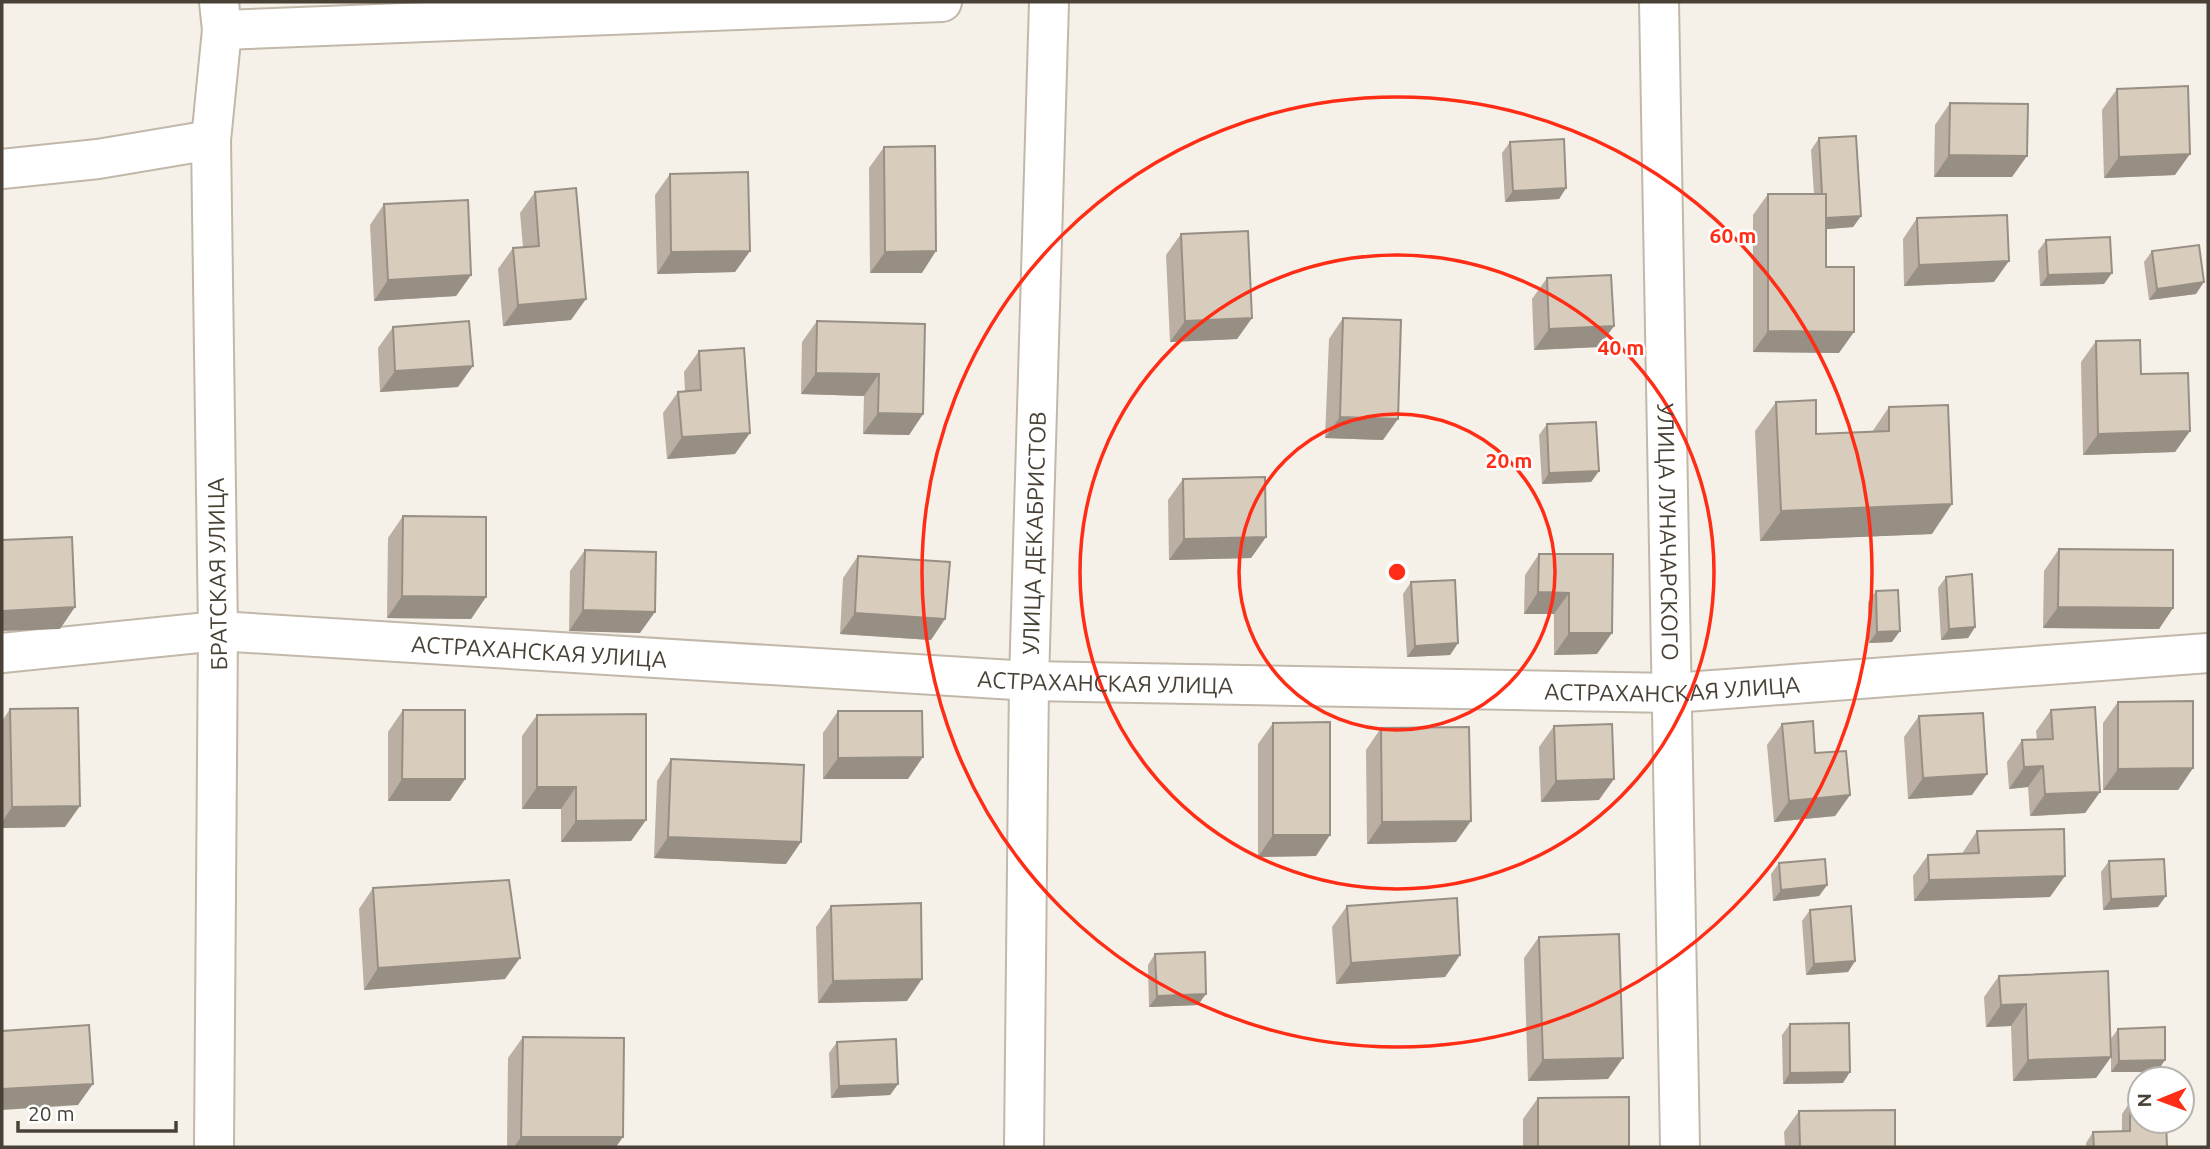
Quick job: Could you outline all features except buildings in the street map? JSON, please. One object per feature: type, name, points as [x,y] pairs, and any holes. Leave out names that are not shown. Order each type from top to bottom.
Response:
[{"type":"street","points":[[220,16],[942,2]]},
{"type":"street","name":"УЛИЦА ДЕКАБРИСТОВ","points":[[1024,1147],[1029,681],[1049,2]]},
{"type":"street","name":"УЛИЦА ЛУНАЧАРСКОГО","points":[[1659,2],[1681,1147]]},
{"type":"street","name":"БРАТСКАЯ УЛИЦА","points":[[215,1147],[218,631],[211,140],[220,16]]},
{"type":"street","points":[[2,169],[98,159],[211,140]]},
{"type":"street","name":"АСТРАХАНСКАЯ УЛИЦА","points":[[2,653],[218,631],[1029,681],[1672,693],[2208,653]]}]
